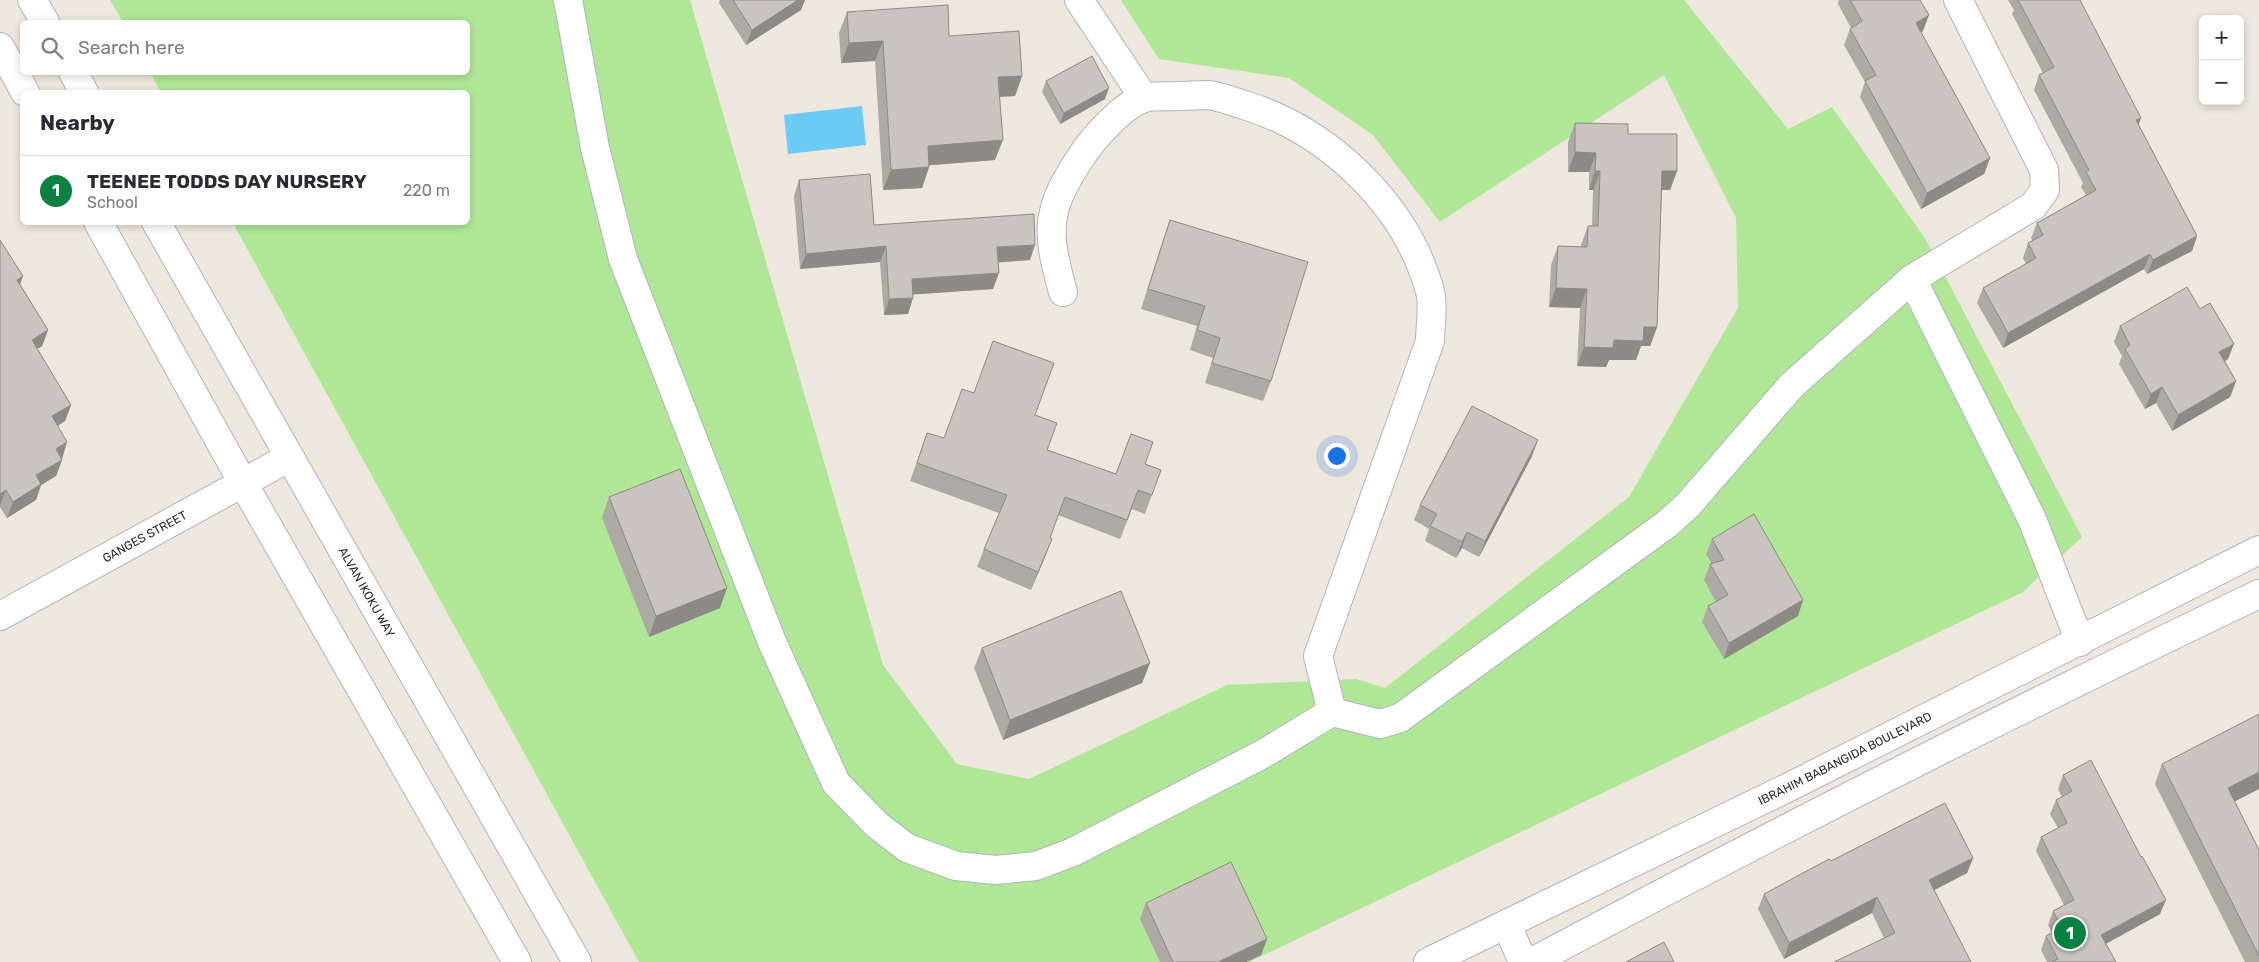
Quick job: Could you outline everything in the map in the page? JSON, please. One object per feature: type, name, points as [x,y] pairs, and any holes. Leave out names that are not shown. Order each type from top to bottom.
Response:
[{"type":"street","points":[[32,0],[44,20]]},
{"type":"street","points":[[568,0],[595,148],[623,259],[772,642],[836,783],[877,825],[907,848],[956,866],[996,870],[1036,866],[1073,852],[1263,754],[1332,712],[1380,724],[1400,718],[1659,530],[1688,505],[1792,385],[1912,279],[2033,206],[2045,190],[2044,170],[1958,0]]},
{"type":"street","points":[[1079,0],[1144,98]]},
{"type":"street","points":[[0,47],[24,90]]},
{"type":"street","points":[[75,75],[83,90]]},
{"type":"street","points":[[1063,292],[1053,255],[1050,228],[1062,186],[1083,154],[1108,122],[1144,98],[1210,95],[1255,108],[1298,128],[1334,152],[1369,186],[1394,218],[1417,256],[1431,294],[1430,341],[1318,656],[1332,712]]},
{"type":"street","points":[[100,225],[243,482],[517,962]]},
{"type":"street","name":"ALVAN IKOKU WAY","points":[[158,225],[577,962]]},
{"type":"street","points":[[1912,279],[2032,519],[2080,642]]},
{"type":"street","name":"GANGES STREET","points":[[0,616],[290,457]]},
{"type":"street","name":"IBRAHIM BABANGIDA BOULEVARD","points":[[1428,962],[1508,925],[2080,642],[2259,550]]},
{"type":"street","points":[[1532,962],[1722,860],[1911,763],[2259,594]]},
{"type":"street","points":[[1508,925],[1523,962]]},
{"type":"green space","points":[[110,0],[690,0],[883,665],[957,764],[1029,779],[1227,685],[1356,679],[1385,688],[1629,497],[1738,308],[1736,218],[1664,75],[1440,222],[1373,135],[1289,78],[1159,59],[1121,0],[1684,0],[1788,129],[1832,107],[1925,238],[2082,537],[2023,592],[1249,962],[639,962],[234,225],[470,225],[470,90],[160,90],[151,75],[470,75],[470,20],[122,20]]},
{"type":"water","points":[[862,106],[866,145],[788,154],[784,115]]},
{"type":"building","points":[[733,0],[798,0],[752,30]]},
{"type":"building","points":[[1850,0],[1920,0],[1929,15],[1916,23],[1990,158],[1927,193],[1865,81],[1876,75],[1850,29],[1862,21]]},
{"type":"building","points":[[2018,0],[2080,0],[2141,118],[2136,120],[2197,236],[2153,260],[2150,254],[2008,333],[1983,288],[2036,258],[2028,243],[2043,235],[2037,223],[2096,190],[2086,172],[2089,170],[2039,75],[2054,67]]},
{"type":"building","points":[[948,5],[949,36],[1019,31],[1022,76],[998,77],[1003,140],[928,146],[929,167],[891,170],[883,41],[849,43],[847,12]]},
{"type":"building","points":[[1092,56],[1109,88],[1064,113],[1046,81]]},
{"type":"building","points":[[1575,123],[1628,124],[1628,134],[1677,134],[1677,171],[1662,171],[1657,327],[1644,327],[1643,341],[1614,340],[1613,348],[1584,347],[1587,289],[1556,288],[1558,246],[1587,247],[1588,226],[1598,226],[1600,171],[1595,171],[1596,153],[1575,152]]},
{"type":"building","points":[[870,174],[874,225],[1034,214],[1035,245],[997,247],[999,273],[912,279],[913,298],[889,299],[886,246],[806,254],[799,180]]},
{"type":"building","points":[[1170,220],[1308,262],[1271,381],[1212,363],[1220,338],[1197,330],[1205,306],[1148,289]]},
{"type":"building","points":[[0,240],[23,276],[17,280],[48,330],[32,340],[71,405],[52,416],[67,442],[56,449],[62,460],[36,475],[41,484],[13,502],[6,490],[0,494]]},
{"type":"building","points":[[2187,287],[2200,309],[2210,303],[2234,344],[2219,352],[2236,381],[2178,415],[2162,387],[2151,394],[2125,349],[2130,345],[2120,326]]},
{"type":"building","points":[[993,341],[1054,363],[1035,415],[1057,423],[1047,450],[1116,474],[1131,434],[1153,442],[1145,464],[1161,470],[1152,495],[1138,490],[1127,520],[1065,497],[1050,538],[1052,539],[1038,572],[984,549],[1007,495],[917,463],[927,433],[944,438],[962,389],[974,393]]},
{"type":"building","points":[[1472,406],[1538,440],[1485,541],[1467,532],[1462,542],[1430,526],[1437,514],[1420,505]]},
{"type":"building","points":[[680,469],[727,588],[656,616],[609,497]]},
{"type":"building","points":[[1754,514],[1803,600],[1729,643],[1708,606],[1728,595],[1710,564],[1724,560],[1712,539]]},
{"type":"building","points":[[1121,591],[1150,663],[1010,720],[982,648]]},
{"type":"building","points":[[2259,714],[2259,772],[2228,788],[2259,850],[2259,956],[2162,764]]},
{"type":"building","points":[[2091,760],[2141,857],[2166,900],[2101,935],[2116,962],[2052,962],[2058,959],[2046,936],[2062,928],[2053,911],[2074,900],[2041,837],[2067,823],[2056,800],[2072,791],[2063,775]]},
{"type":"building","points":[[1945,803],[1973,858],[1929,880],[1971,962],[1834,962],[1895,933],[1877,897],[1789,943],[1764,894],[1829,859],[1831,861]]},
{"type":"building","points":[[1231,862],[1267,939],[1218,962],[1173,962],[1146,903]]},
{"type":"building","points":[[1664,942],[1674,962],[1626,962]]},
{"type":"place","name":"TEENEE TODDS DAY NURSERY","points":[[2070,933]]}]
